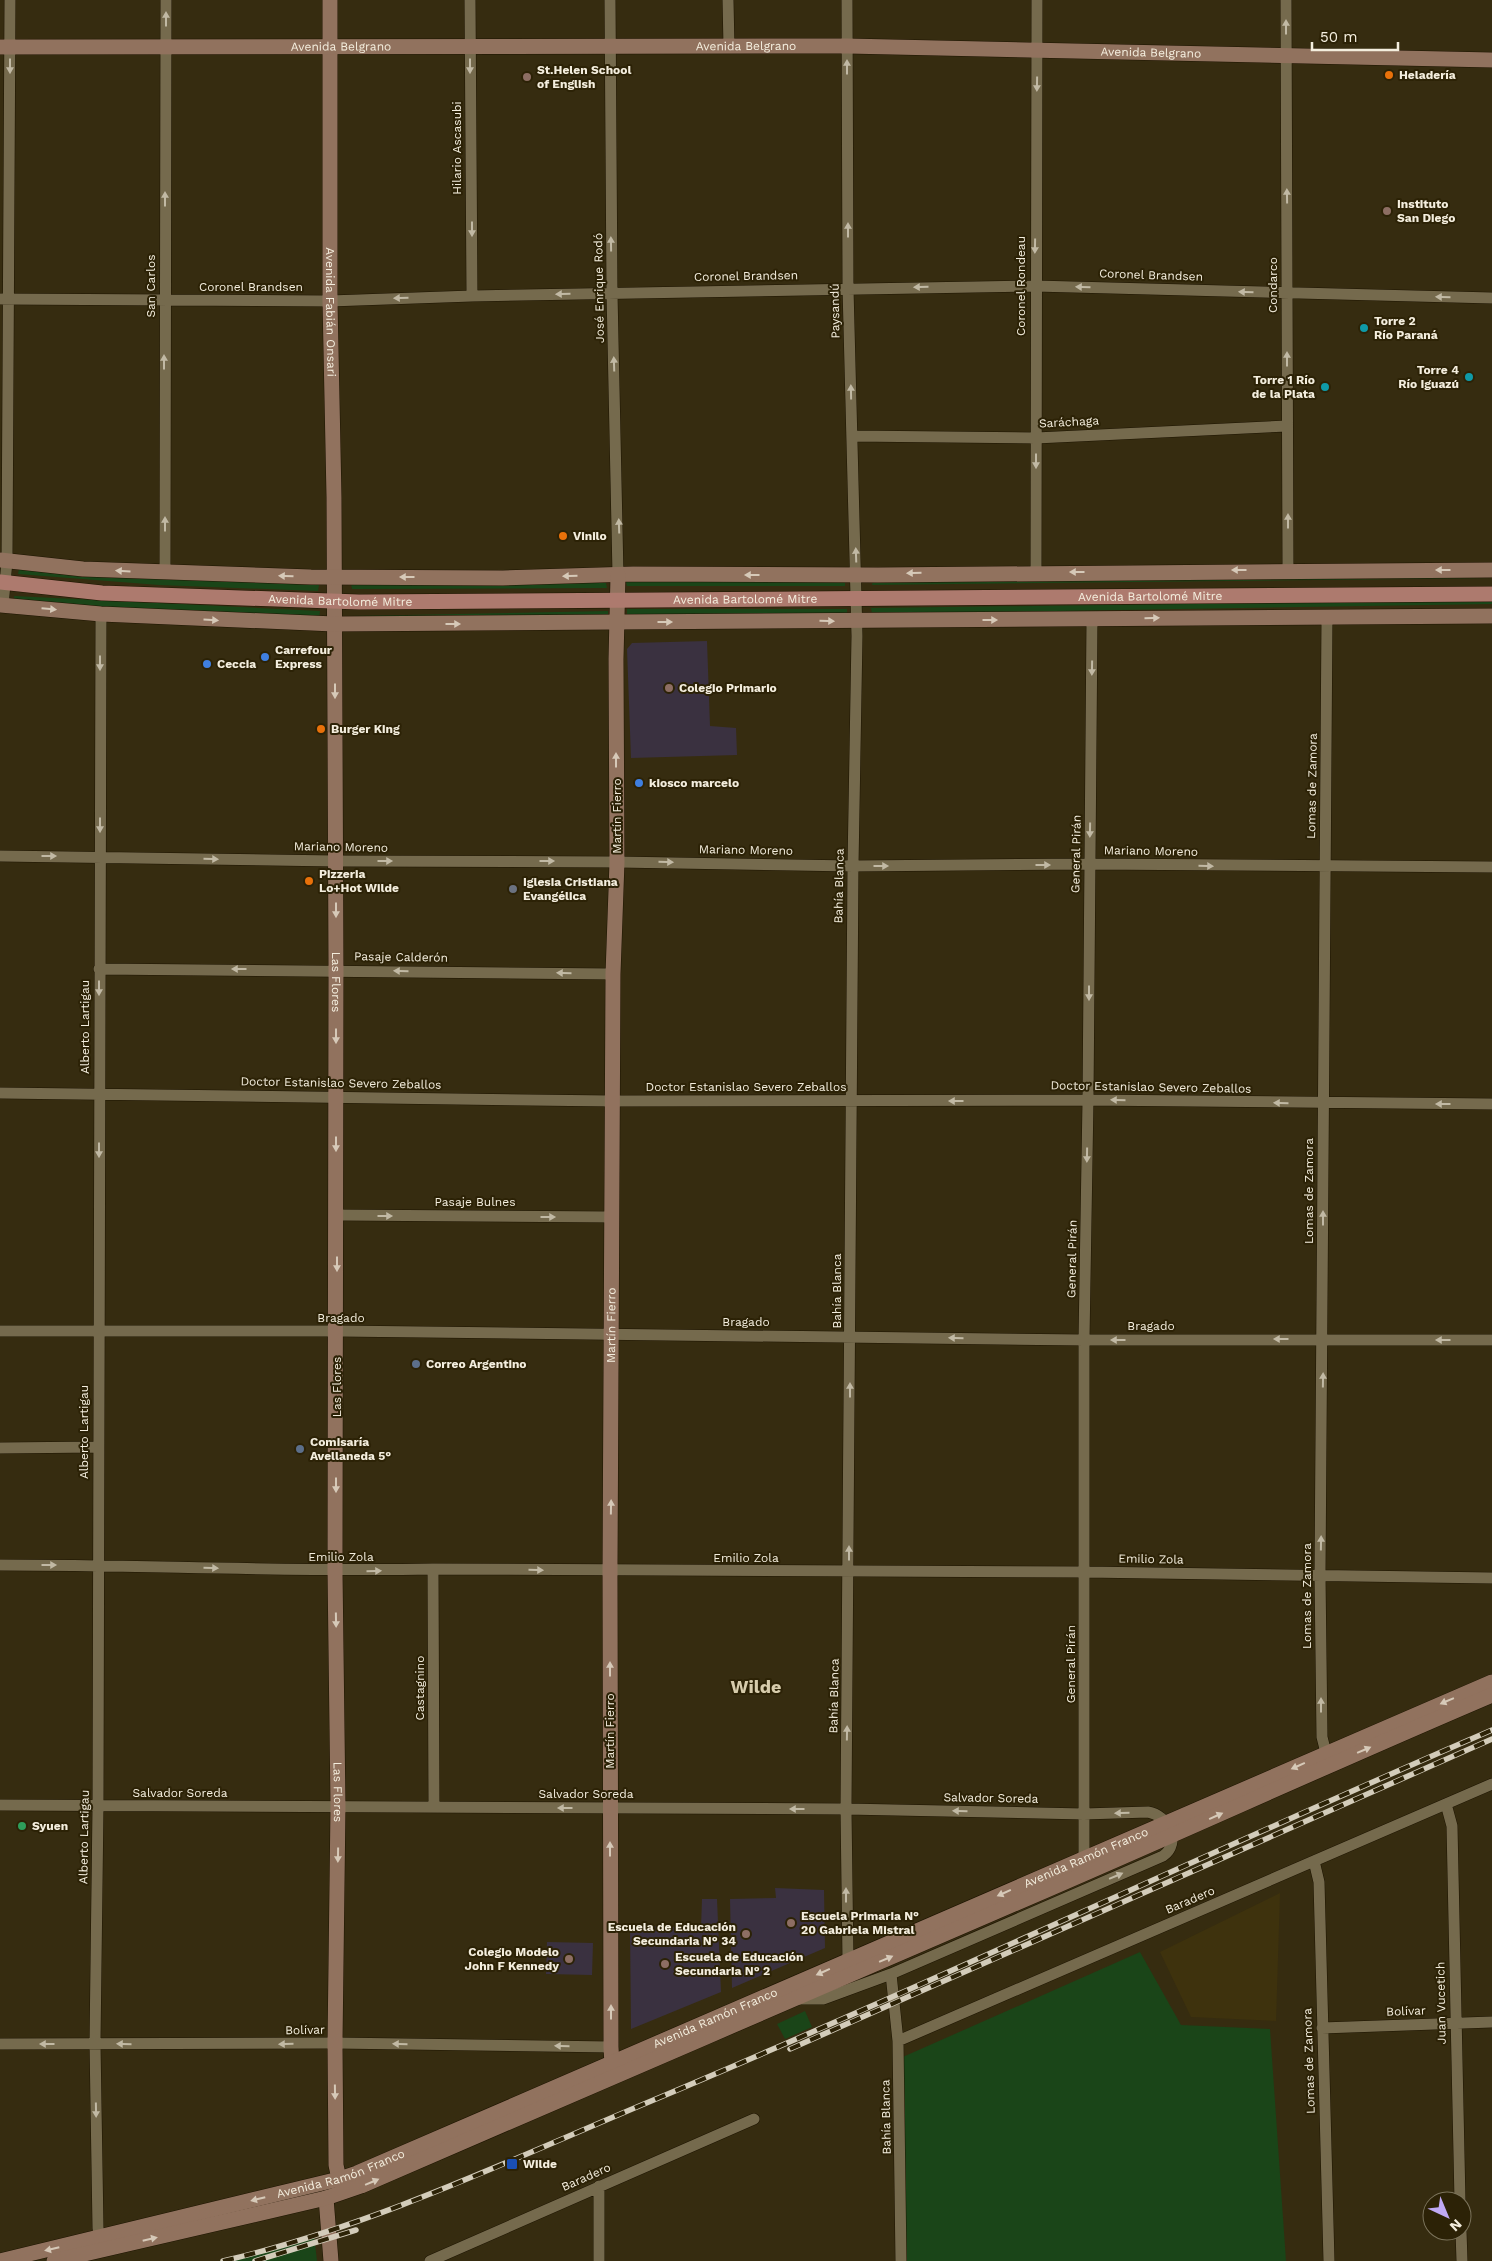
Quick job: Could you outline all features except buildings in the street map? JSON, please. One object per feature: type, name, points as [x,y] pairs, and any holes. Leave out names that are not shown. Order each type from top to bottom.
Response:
[{"type":"main road","name":"Avenida Bartolomé Mitre","points":[[3,583],[102,593],[333,602],[1492,594]]},
{"type":"street","points":[[1,605],[4,560],[5,47],[10,0]]},
{"type":"street","name":"San Carlos","points":[[165,573],[166,0]]},
{"type":"street","name":"Avenida Fabián Onsari","points":[[330,0],[330,301],[334,624]]},
{"type":"street","name":"Hilario Ascasubi","points":[[470,0],[472,296]]},
{"type":"street","name":"José Enrique Rodó","points":[[610,0],[612,293],[618,575]]},
{"type":"street","points":[[728,0],[729,47]]},
{"type":"street","name":"Paysandú","points":[[847,0],[848,288],[857,621]]},
{"type":"street","name":"Coronel Rondeau","points":[[1036,572],[1037,0]]},
{"type":"street","name":"Condarco","points":[[1286,0],[1288,570]]},
{"type":"street","name":"Avenida Belgrano","points":[[5,47],[470,48],[847,46],[1492,60]]},
{"type":"street","name":"Coronel Brandsen","points":[[4,299],[330,301],[612,293],[1035,286],[1492,298]]},
{"type":"street","name":"Saráchaga","points":[[852,436],[1036,438],[1287,426]]},
{"type":"street","name":"Avenida Bartolomé Mitre","points":[[4,560],[83,569],[334,577],[503,578],[618,575],[1492,570]]},
{"type":"street","name":"Martín Fierro","points":[[614,2071],[611,2047],[610,1571],[613,974],[617,862],[616,622],[618,575]]},
{"type":"street","name":"Avenida Bartolomé Mitre","points":[[1,605],[101,614],[334,624],[1492,616]]},
{"type":"street","name":"Alberto Lartigau","points":[[101,614],[98,1807],[95,2043],[101,2244]]},
{"type":"street","name":"Lomas de Zamora","points":[[1328,616],[1320,1575],[1322,1737],[1328,1759]]},
{"type":"street","name":"General Pirán","points":[[1085,1874],[1086,1572],[1084,1340],[1092,619]]},
{"type":"street","name":"Bahía Blanca","points":[[848,1961],[846,1809],[853,866],[857,621]]},
{"type":"street","name":"Las Flores","points":[[334,624],[337,1331],[335,1571],[338,1806],[335,2043],[336,2165],[339,2179]]},
{"type":"street","name":"Mariano Moreno","points":[[0,856],[853,866],[1089,864],[1492,867]]},
{"type":"street","name":"Pasaje Calderón","points":[[99,969],[613,974]]},
{"type":"street","name":"Doctor Estanislao Severo Zeballos","points":[[0,1093],[612,1101],[1088,1100],[1323,1104],[1492,1104]]},
{"type":"street","name":"Pasaje Bulnes","points":[[336,1215],[613,1217]]},
{"type":"street","name":"Bragado","points":[[0,1331],[337,1331],[1084,1340],[1492,1340]]},
{"type":"street","points":[[0,1448],[98,1447]]},
{"type":"street","name":"Emilio Zola","points":[[0,1566],[98,1565],[335,1571],[433,1569],[1086,1572],[1492,1578]]},
{"type":"street","name":"Castagnino","points":[[433,1569],[434,1807]]},
{"type":"street","name":"Avenida Ramón Franco","points":[[54,2261],[101,2244],[339,2179],[614,2071],[793,1998],[1085,1874],[1169,1829],[1328,1759],[1492,1682]]},
{"type":"street","name":"Avenida Ramón Franco","points":[[1328,1759],[1492,1694]]},
{"type":"street","name":"Baradero","points":[[898,2040],[1492,1784]]},
{"type":"street","name":"Juan Vucetich","points":[[1446,1804],[1452,1826],[1460,2191]]},
{"type":"street","name":"Salvador Soreda","points":[[0,1805],[98,1807],[338,1806],[846,1809],[1084,1814],[1148,1812],[1156,1814],[1169,1829]]},
{"type":"street","points":[[793,1998],[823,1999],[891,1974],[1163,1856],[1172,1848],[1169,1829]]},
{"type":"street","name":"Avenida Ramón Franco","points":[[0,2261],[101,2244],[326,2198],[361,2186],[614,2071],[848,1961],[1084,1858],[1169,1829]]},
{"type":"street","name":"Lomas de Zamora","points":[[1314,1862],[1319,1882],[1329,2261]]},
{"type":"street","points":[[1071,1895],[1085,1874]]},
{"type":"street","name":"Bahía Blanca","points":[[891,1974],[898,2040],[901,2261]]},
{"type":"street","name":"Bolívar","points":[[1322,2028],[1492,2022]]},
{"type":"street","name":"Bolívar","points":[[0,2044],[200,2045],[335,2043],[611,2047]]},
{"type":"street","name":"Baradero","points":[[430,2261],[754,2119]]},
{"type":"street","points":[[598,2261],[599,2186]]},
{"type":"street","points":[[326,2198],[331,2261]]},
{"type":"street","points":[[1461,2241],[1462,2261]]},
{"type":"street","points":[[458,2249],[462,2261]]},
{"type":"shaded area","name":"Colegio Primario","points":[[707,641],[710,726],[736,728],[737,755],[631,758],[627,649],[632,643]]},
{"type":"shaded area","name":"Escuela Primaria N° 20 Gabriela Mistral","points":[[775,1888],[824,1890],[825,1948],[732,1988],[730,1899],[776,1898]]},
{"type":"shaded area","points":[[1280,1893],[1276,2021],[1191,2017],[1160,1952]]},
{"type":"shaded area","name":"Escuela de Educación Secundaria N° 2","points":[[702,1899],[717,1899],[721,1992],[631,2029],[630,1925],[701,1928]]},
{"type":"shaded area","name":"Colegio Modelo John F Kennedy","points":[[547,1942],[593,1943],[592,1975],[546,1974]]},
{"type":"green space","points":[[19,569],[88,575],[319,585],[318,591],[159,585],[18,574]]},
{"type":"green space","points":[[1492,572],[1492,578],[872,585],[873,581]]},
{"type":"green space","points":[[845,580],[845,586],[627,586],[626,582]]},
{"type":"green space","points":[[606,583],[607,588],[352,589],[351,584]]},
{"type":"green space","points":[[14,596],[320,611],[319,619],[103,609],[15,602]]},
{"type":"green space","points":[[1492,600],[1492,604],[872,614],[871,608]]},
{"type":"green space","points":[[627,609],[847,609],[847,614],[627,616]]},
{"type":"green space","points":[[608,611],[608,616],[351,616]]},
{"type":"green space","points":[[1140,1952],[1181,2025],[1270,2029],[1286,2261],[907,2261],[896,2060]]},
{"type":"green space","points":[[805,2011],[812,2027],[785,2039],[777,2024]]},
{"type":"green space","points":[[314,2235],[317,2261],[219,2261]]},
{"type":"railway","points":[[223,2261],[331,2230],[437,2192],[857,2013],[1492,1730]]},
{"type":"railway","points":[[790,2049],[1492,1739]]},
{"type":"railway","points":[[255,2261],[356,2230]]},
{"type":"place","name":"Heladería","points":[[1389,75]]},
{"type":"place","name":"St.Helen School of English","points":[[527,77]]},
{"type":"place","name":"Instituto San Diego","points":[[1387,211]]},
{"type":"place","name":"Torre 2 Río Paraná","points":[[1364,328]]},
{"type":"place","name":"Torre 4 Río Iguazú","points":[[1469,377]]},
{"type":"place","name":"Torre 1 Río de la Plata","points":[[1325,387]]},
{"type":"place","name":"Vinilo","points":[[563,536]]},
{"type":"place","name":"Carrefour Express","points":[[265,657]]},
{"type":"place","name":"Ceccia","points":[[207,664]]},
{"type":"place","name":"Colegio Primario","points":[[669,688]]},
{"type":"place","name":"Burger King","points":[[321,729]]},
{"type":"place","name":"kiosco marcelo","points":[[639,783]]},
{"type":"place","name":"Pizzeria Lo+Hot Wilde","points":[[309,881]]},
{"type":"place","name":"Iglesia Cristiana Evangélica","points":[[513,889]]},
{"type":"place","name":"Correo Argentino","points":[[416,1364]]},
{"type":"place","name":"Comisaría Avellaneda 5°","points":[[300,1449]]},
{"type":"place","name":"Syuen","points":[[22,1826]]},
{"type":"place","name":"Escuela Primaria N° 20 Gabriela Mistral","points":[[791,1923]]},
{"type":"place","name":"Escuela de Educación Secundaria N° 34","points":[[746,1934]]},
{"type":"place","name":"Colegio Modelo John F Kennedy","points":[[569,1959]]},
{"type":"place","name":"Escuela de Educación Secundaria N° 2","points":[[665,1964]]},
{"type":"place","name":"Wilde","points":[[512,2164]]},
{"type":"district","name":"Wilde","points":[[756,1687]]}]
